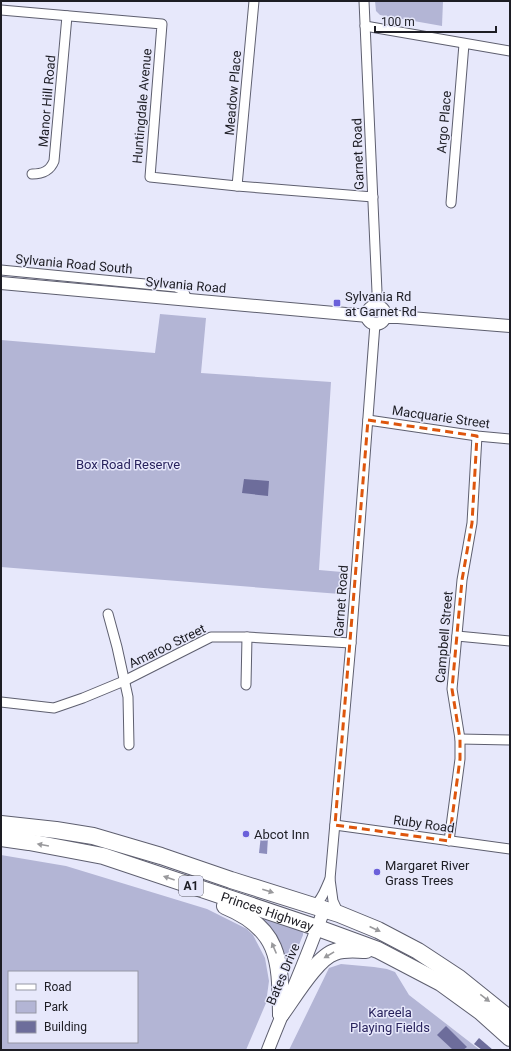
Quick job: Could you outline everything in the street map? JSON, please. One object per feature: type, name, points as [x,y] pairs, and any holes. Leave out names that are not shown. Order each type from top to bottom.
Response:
[{"type":"highway","name":"Princes Highway","points":[[1,824],[93,836],[161,856],[339,914],[378,930],[418,951],[459,978],[510,1019]]},
{"type":"highway","name":"Princes Highway","points":[[1,838],[103,856],[318,928],[378,950],[441,983],[481,1012],[510,1038]]},
{"type":"highway","points":[[203,890],[215,902],[233,909],[250,919],[264,931],[271,941],[280,969],[281,1014]]},
{"type":"highway","points":[[281,1014],[315,968],[326,956],[343,950],[378,950]]},
{"type":"street","name":"Meadow Place","points":[[237,186],[254,1]]},
{"type":"street","name":"Garnet Road","points":[[339,914],[333,901],[330,879],[351,643],[377,292],[364,1]]},
{"type":"street","name":"Huntingdale Avenue","points":[[1,10],[162,24],[150,177],[372,197]]},
{"type":"street","name":"Manor Hill Road","points":[[32,174],[46,172],[52,166],[54,161],[67,16]]},
{"type":"street","points":[[365,26],[510,51]]},
{"type":"street","name":"Argo Place","points":[[451,203],[464,44]]},
{"type":"street","name":"Sylvania Road South","points":[[1,270],[176,287],[182,290],[187,299]]},
{"type":"street","name":"Sylvania Road","points":[[1,283],[376,316],[510,326]]},
{"type":"street","name":"Macquarie Street","points":[[368,420],[477,436],[510,439]]},
{"type":"street","name":"Campbell Street","points":[[449,841],[460,759],[460,739],[452,689],[462,580],[472,523],[477,436]]},
{"type":"street","points":[[108,614],[128,698],[129,745]]},
{"type":"street","points":[[457,636],[510,641]]},
{"type":"street","name":"Amaroo Street","points":[[1,702],[54,708],[124,681],[211,637],[247,637],[351,643]]},
{"type":"street","points":[[246,685],[247,637]]},
{"type":"street","points":[[460,739],[510,740]]},
{"type":"street","name":"Ruby Road","points":[[335,825],[510,849]]},
{"type":"street","name":"Garnet Road","points":[[319,908],[319,902],[330,879]]},
{"type":"street","name":"Bates Drive","points":[[268,1050],[281,1014],[318,928],[319,908]]},
{"type":"highlighted area","points":[[368,420],[477,436],[472,523],[462,580],[452,689],[460,739],[460,759],[449,841],[335,825]]},
{"type":"green space","points":[[375,1],[443,1],[442,26],[380,15],[376,11]]},
{"type":"green space","name":"Box Road Reserve","points":[[160,314],[206,318],[201,373],[331,382],[319,570],[342,572],[340,594],[1,567],[1,340],[155,353]]},
{"type":"green space","points":[[1,855],[66,866],[207,909],[247,929],[253,935],[265,958],[269,981],[266,1003],[246,1050],[1,1050]]},
{"type":"green space","points":[[259,916],[301,930],[303,933],[290,967],[287,971],[286,962],[279,940],[271,928]]},
{"type":"green space","name":"Kareela Playing Fields","points":[[341,964],[374,967],[395,972],[409,995],[480,1050],[289,1050],[329,968]]},
{"type":"shaded area","points":[[261,835],[268,836],[267,854],[259,853]]},
{"type":"building","points":[[244,479],[269,481],[268,496],[242,493]]},
{"type":"building","points":[[446,1026],[467,1047],[463,1050],[453,1050],[437,1035]]},
{"type":"building","points":[[479,1038],[493,1050],[482,1050],[474,1044]]},
{"type":"place","name":"Sylvania Rd at Garnet Rd","points":[[337,303]]},
{"type":"place","name":"Abcot Inn","points":[[246,834]]},
{"type":"place","name":"Margaret River Grass Trees","points":[[377,872]]}]
